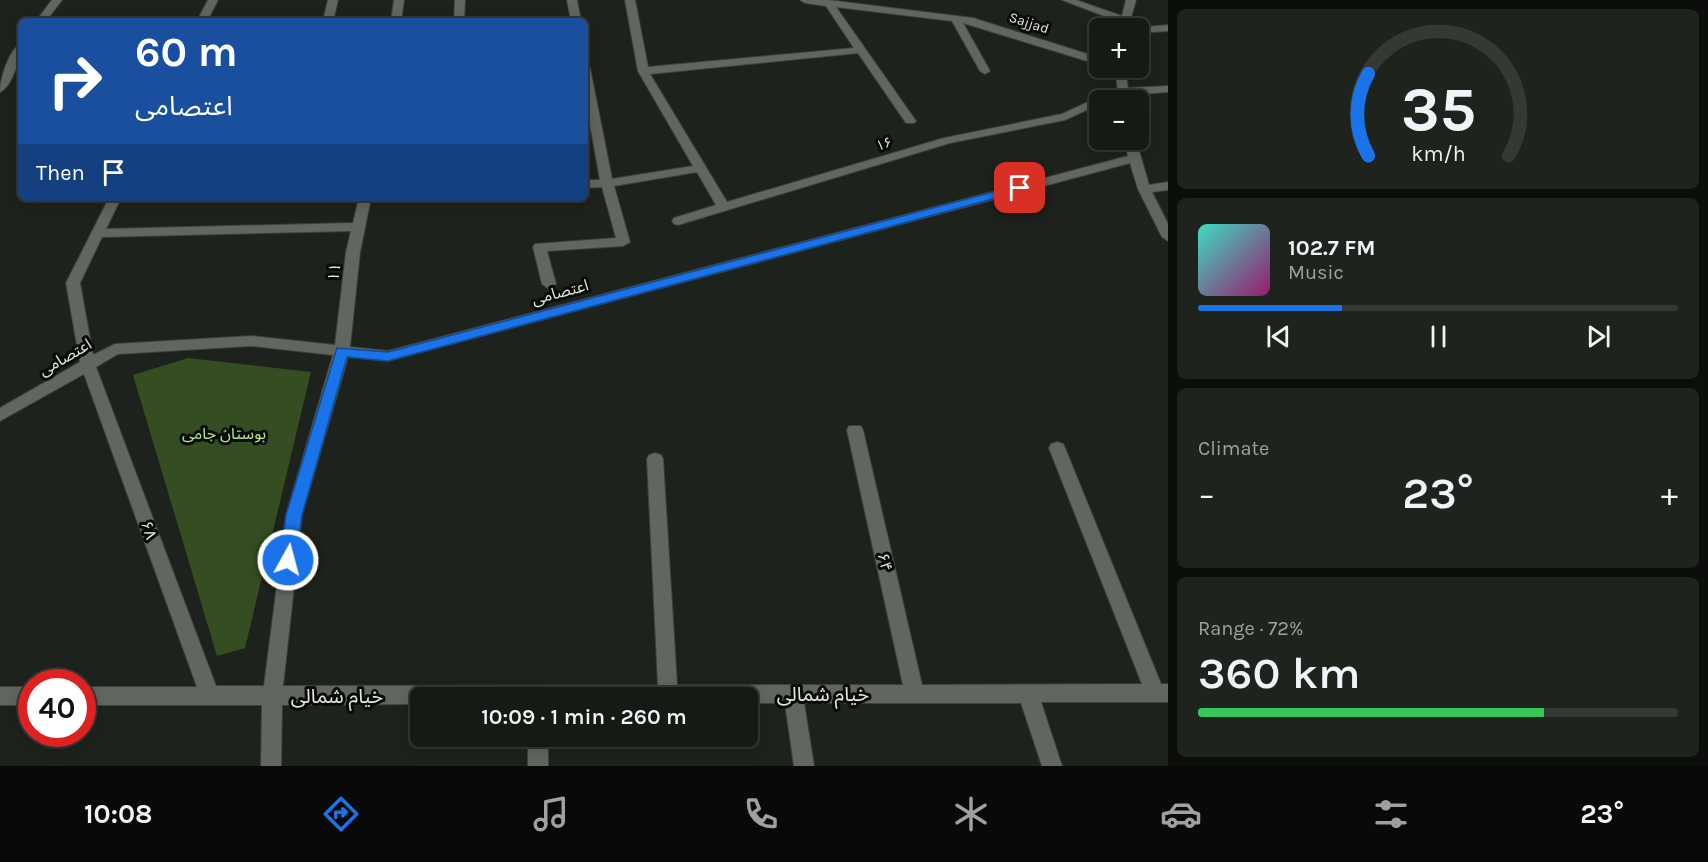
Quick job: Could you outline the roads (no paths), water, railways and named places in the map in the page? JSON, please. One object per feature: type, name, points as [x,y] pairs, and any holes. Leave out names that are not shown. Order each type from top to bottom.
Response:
[{"type":"street","points":[[43,18],[57,0]]},
{"type":"street","points":[[204,18],[213,0]]},
{"type":"street","points":[[329,18],[333,0]]},
{"type":"street","points":[[396,18],[399,0]]},
{"type":"street","points":[[459,18],[460,0]]},
{"type":"street","points":[[572,0],[575,18]]},
{"type":"street","points":[[630,0],[643,71],[724,208]]},
{"type":"street","name":"Sajjad","points":[[811,0],[973,21],[1089,58]]},
{"type":"street","points":[[1067,0],[1110,18]]},
{"type":"street","points":[[1126,18],[1131,0]]},
{"type":"street","points":[[829,3],[910,121]]},
{"type":"street","points":[[955,18],[985,71]]},
{"type":"street","points":[[1149,29],[1168,28]]},
{"type":"street","points":[[643,71],[861,50]]},
{"type":"street","points":[[0,89],[18,53]]},
{"type":"street","points":[[549,284],[540,247],[623,242],[607,183],[588,84]]},
{"type":"street","points":[[1149,92],[1168,89]]},
{"type":"street","name":"۱۶","points":[[678,221],[948,140],[1065,117],[1089,105]]},
{"type":"street","points":[[1133,150],[1144,189],[1168,237]]},
{"type":"street","name":"اعتصامی","points":[[0,415],[115,349],[251,341],[388,356],[1135,158]]},
{"type":"street","points":[[588,184],[607,183],[700,168]]},
{"type":"street","points":[[1144,189],[1168,186]]},
{"type":"street","name":"۶۸","points":[[114,201],[73,283],[87,365],[210,696]]},
{"type":"street","name":"۱۱","points":[[271,766],[272,696],[294,515],[342,351],[353,252],[364,201]]},
{"type":"street","points":[[98,233],[359,227]]},
{"type":"street","name":"۶۴","points":[[855,430],[915,694]]},
{"type":"street","points":[[1057,448],[1161,693]]},
{"type":"street","points":[[655,459],[668,687]]},
{"type":"street","points":[[1028,693],[1052,766]]},
{"type":"street","name":"خیام شمالی","points":[[758,694],[1161,693]]},
{"type":"street","points":[[793,694],[804,766]]},
{"type":"street","points":[[0,696],[18,696]]},
{"type":"street","name":"خیام شمالی","points":[[96,696],[410,696]]},
{"type":"street","points":[[538,747],[538,766]]},
{"type":"park label","name":"بوستان جامی","points":[[224,433]]}]
